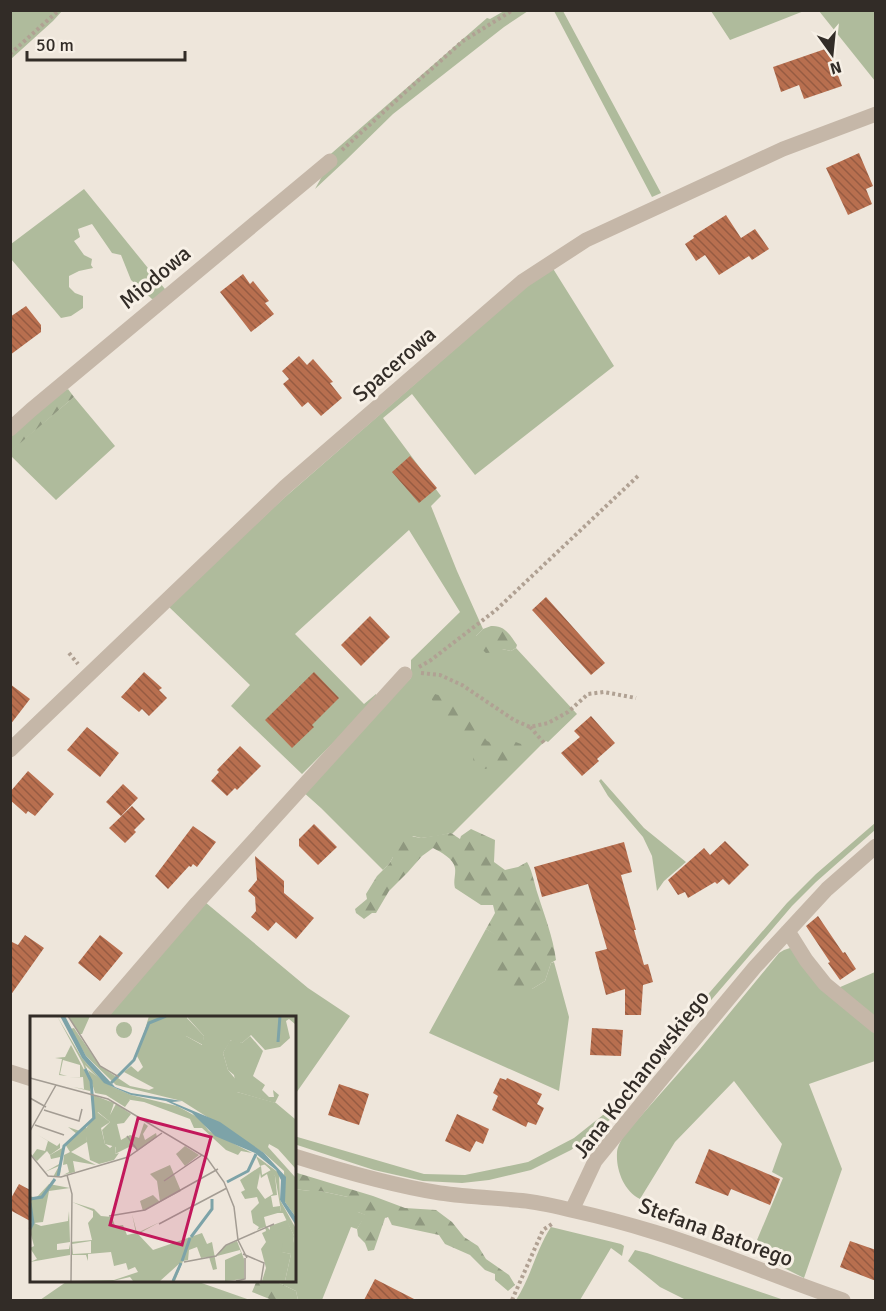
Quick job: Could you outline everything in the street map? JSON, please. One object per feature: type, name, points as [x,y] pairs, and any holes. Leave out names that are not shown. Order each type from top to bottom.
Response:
[{"type":"street","name":"Spacerowa","points":[[10,750],[285,487],[524,281],[586,240],[783,149],[876,114]]},
{"type":"street","name":"Miodowa","points":[[10,429],[330,161]]},
{"type":"street","points":[[100,1016],[197,903],[405,674]]},
{"type":"street","name":"Jana Kochanowskiego","points":[[572,1210],[595,1161],[755,967],[827,889],[876,846]]},
{"type":"street","points":[[787,932],[825,984],[876,1026]]},
{"type":"street","points":[[10,1072],[30,1078]]},
{"type":"street","points":[[296,1157],[390,1183],[440,1193],[527,1201],[572,1210]]},
{"type":"street","name":"Stefana Batorego","points":[[572,1210],[656,1232],[843,1300]]},
{"type":"path","points":[[10,54],[59,10]]},
{"type":"path","points":[[330,161],[463,41],[513,10]]},
{"type":"path","points":[[405,674],[431,660],[496,610],[639,475]]},
{"type":"path","points":[[405,674],[440,675],[462,685],[513,720],[530,728],[545,744]]},
{"type":"path","points":[[530,728],[548,723],[568,712],[588,694],[604,692],[636,698]]},
{"type":"path","points":[[512,1300],[543,1230],[572,1210]]},
{"type":"green space","points":[[11,10],[62,10],[62,11],[11,59]]},
{"type":"green space","points":[[504,11],[528,11],[504,27],[393,114],[315,189],[325,171],[302,179],[487,18],[490,19]]},
{"type":"green space","points":[[554,11],[563,11],[661,193],[652,197]]},
{"type":"green space","points":[[711,11],[804,11],[730,40]]},
{"type":"green space","points":[[819,11],[875,11],[875,81]]},
{"type":"green space","points":[[84,189],[169,294],[152,299],[131,280],[121,255],[112,253],[92,224],[78,229],[80,237],[74,241],[84,255],[92,259],[93,268],[69,276],[69,287],[75,293],[83,296],[83,308],[71,316],[61,318],[11,259],[11,244]]},
{"type":"green space","points":[[552,267],[614,366],[475,475],[412,394],[383,418],[441,496],[431,506],[483,629],[476,636],[502,649],[511,651],[516,648],[577,714],[548,742],[541,745],[452,834],[421,838],[413,836],[383,870],[302,791],[364,723],[411,678],[411,660],[460,612],[409,530],[295,634],[364,704],[376,694],[376,698],[367,709],[302,774],[231,706],[250,685],[168,606],[284,498]]},
{"type":"green space","points":[[68,389],[74,397],[11,451],[10,434]]},
{"type":"green space","points":[[74,397],[115,446],[56,500],[11,456],[10,451]]},
{"type":"green space","points":[[491,626],[507,631],[517,645],[516,648],[511,651],[502,649],[486,653],[476,644],[476,636],[483,629]]},
{"type":"green space","points":[[435,694],[457,701],[466,707],[471,719],[487,741],[494,744],[513,741],[521,744],[524,752],[499,774],[491,767],[485,769],[474,767],[473,752],[469,743],[439,715],[440,709],[432,700]]},
{"type":"green space","points":[[601,779],[644,828],[686,862],[664,881],[657,891],[652,856],[643,837],[608,796],[599,781]]},
{"type":"green space","points":[[875,823],[875,830],[792,906],[694,1020],[691,1014],[787,903],[816,874]]},
{"type":"green space","points":[[471,829],[495,840],[494,862],[505,870],[527,862],[531,870],[551,935],[556,960],[551,963],[545,981],[532,989],[517,991],[497,977],[492,960],[497,951],[497,936],[486,929],[495,913],[493,905],[481,905],[455,888],[454,865],[447,856],[433,848],[422,856],[389,891],[376,913],[364,919],[356,913],[355,909],[367,899],[366,894],[377,876],[393,857],[393,842],[400,834],[421,838],[451,833],[460,839]]},
{"type":"green space","points":[[205,902],[308,988],[350,1016],[296,1093],[296,1016],[109,1016]]},
{"type":"green space","points":[[486,929],[497,935],[497,951],[532,989],[545,981],[551,963],[554,962],[569,1017],[559,1091],[429,1033]]},
{"type":"green space","points":[[790,948],[831,991],[875,972],[875,1061],[809,1084],[842,1169],[804,1278],[752,1252],[783,1178],[772,1172],[782,1144],[734,1081],[675,1142],[640,1199],[625,1185],[617,1160],[618,1148],[624,1135],[700,1049],[779,953]]},
{"type":"green space","points":[[678,1033],[681,1033],[675,1046],[632,1099],[611,1119],[571,1150],[531,1170],[489,1180],[462,1183],[423,1181],[374,1170],[296,1145],[296,1137],[424,1174],[465,1175],[528,1162],[574,1138],[623,1099]]},
{"type":"green space","points":[[296,1173],[405,1208],[436,1210],[452,1222],[464,1237],[478,1246],[486,1259],[509,1275],[515,1285],[508,1291],[495,1280],[495,1274],[485,1270],[470,1255],[445,1244],[439,1235],[392,1225],[388,1217],[385,1218],[374,1250],[368,1251],[365,1243],[358,1236],[357,1229],[365,1215],[348,1211],[348,1197],[296,1189]]},
{"type":"green space","points":[[296,1189],[320,1191],[348,1197],[358,1212],[366,1215],[357,1229],[351,1227],[322,1300],[298,1300],[296,1291],[275,1281],[296,1281]]},
{"type":"green space","points":[[551,1227],[621,1244],[624,1246],[622,1256],[611,1248],[580,1300],[516,1300],[541,1245]]},
{"type":"green space","points":[[635,1250],[784,1300],[686,1300],[660,1287],[628,1261]]},
{"type":"green space","points":[[68,1281],[196,1281],[250,1300],[40,1300]]},
{"type":"green space","points":[[257,1281],[275,1281],[296,1291],[298,1300],[272,1300],[252,1292]]},
{"type":"building","points":[[828,48],[842,86],[804,99],[799,85],[781,92],[773,67]]},
{"type":"building","points":[[859,153],[873,186],[866,189],[872,204],[848,215],[826,168]]},
{"type":"building","points":[[726,215],[741,238],[755,229],[769,249],[752,260],[749,256],[719,275],[705,255],[696,261],[685,244],[694,238],[693,236]]},
{"type":"building","points":[[243,274],[250,284],[253,281],[269,301],[265,303],[274,314],[251,332],[220,292]]},
{"type":"building","points":[[26,306],[41,325],[41,332],[10,355],[10,317]]},
{"type":"building","points":[[299,356],[307,365],[313,359],[333,382],[330,383],[342,398],[321,416],[308,402],[302,407],[283,384],[289,379],[282,371]]},
{"type":"building","points":[[410,456],[437,488],[419,503],[392,472]]},
{"type":"building","points":[[546,597],[605,663],[591,675],[532,610]]},
{"type":"building","points":[[370,616],[390,637],[361,666],[341,645]]},
{"type":"building","points":[[144,672],[162,688],[159,690],[167,698],[149,716],[142,709],[139,712],[121,697]]},
{"type":"building","points":[[314,672],[339,698],[292,748],[265,720]]},
{"type":"building","points":[[10,684],[30,699],[10,725]]},
{"type":"building","points":[[591,716],[615,743],[582,776],[561,753],[580,737],[574,731]]},
{"type":"building","points":[[87,727],[119,753],[100,777],[67,750]]},
{"type":"building","points":[[240,746],[261,766],[237,790],[235,788],[227,796],[211,781],[219,772],[217,770]]},
{"type":"building","points":[[28,771],[54,794],[35,816],[28,811],[26,814],[10,800],[10,792]]},
{"type":"building","points":[[123,784],[138,798],[121,816],[106,802]]},
{"type":"building","points":[[132,806],[145,819],[125,843],[109,828]]},
{"type":"building","points":[[314,824],[337,847],[318,865],[299,846],[299,839]]},
{"type":"building","points":[[193,826],[216,842],[197,867],[193,864],[189,866],[168,889],[155,876]]},
{"type":"building","points":[[725,841],[749,865],[729,885],[723,879],[688,898],[685,892],[678,895],[668,880],[704,848],[710,855]]},
{"type":"building","points":[[624,842],[632,872],[621,875],[644,965],[648,964],[653,982],[643,985],[641,1015],[625,1015],[625,989],[606,995],[595,952],[607,949],[588,884],[542,897],[534,867]]},
{"type":"building","points":[[255,856],[284,881],[284,893],[314,918],[296,939],[276,922],[268,931],[251,917],[256,911],[255,897],[248,891],[257,880]]},
{"type":"building","points":[[818,916],[856,969],[840,980],[806,926]]},
{"type":"building","points":[[25,935],[44,948],[10,996],[10,941],[18,945]]},
{"type":"building","points":[[100,935],[123,953],[100,981],[78,963]]},
{"type":"building","points":[[592,1028],[623,1030],[621,1056],[590,1055]]},
{"type":"building","points":[[500,1078],[506,1080],[507,1078],[542,1094],[537,1104],[544,1108],[536,1125],[528,1122],[526,1127],[492,1110],[498,1096],[493,1093]]},
{"type":"building","points":[[339,1084],[369,1094],[359,1125],[328,1115]]},
{"type":"building","points":[[457,1114],[489,1129],[483,1144],[476,1141],[470,1152],[445,1141]]},
{"type":"building","points":[[709,1149],[780,1179],[770,1205],[731,1189],[728,1196],[695,1183]]},
{"type":"building","points":[[19,1184],[30,1190],[30,1221],[10,1210],[10,1200]]},
{"type":"building","points":[[850,1241],[876,1250],[876,1281],[840,1267]]},
{"type":"building","points":[[375,1279],[416,1300],[364,1300]]}]
